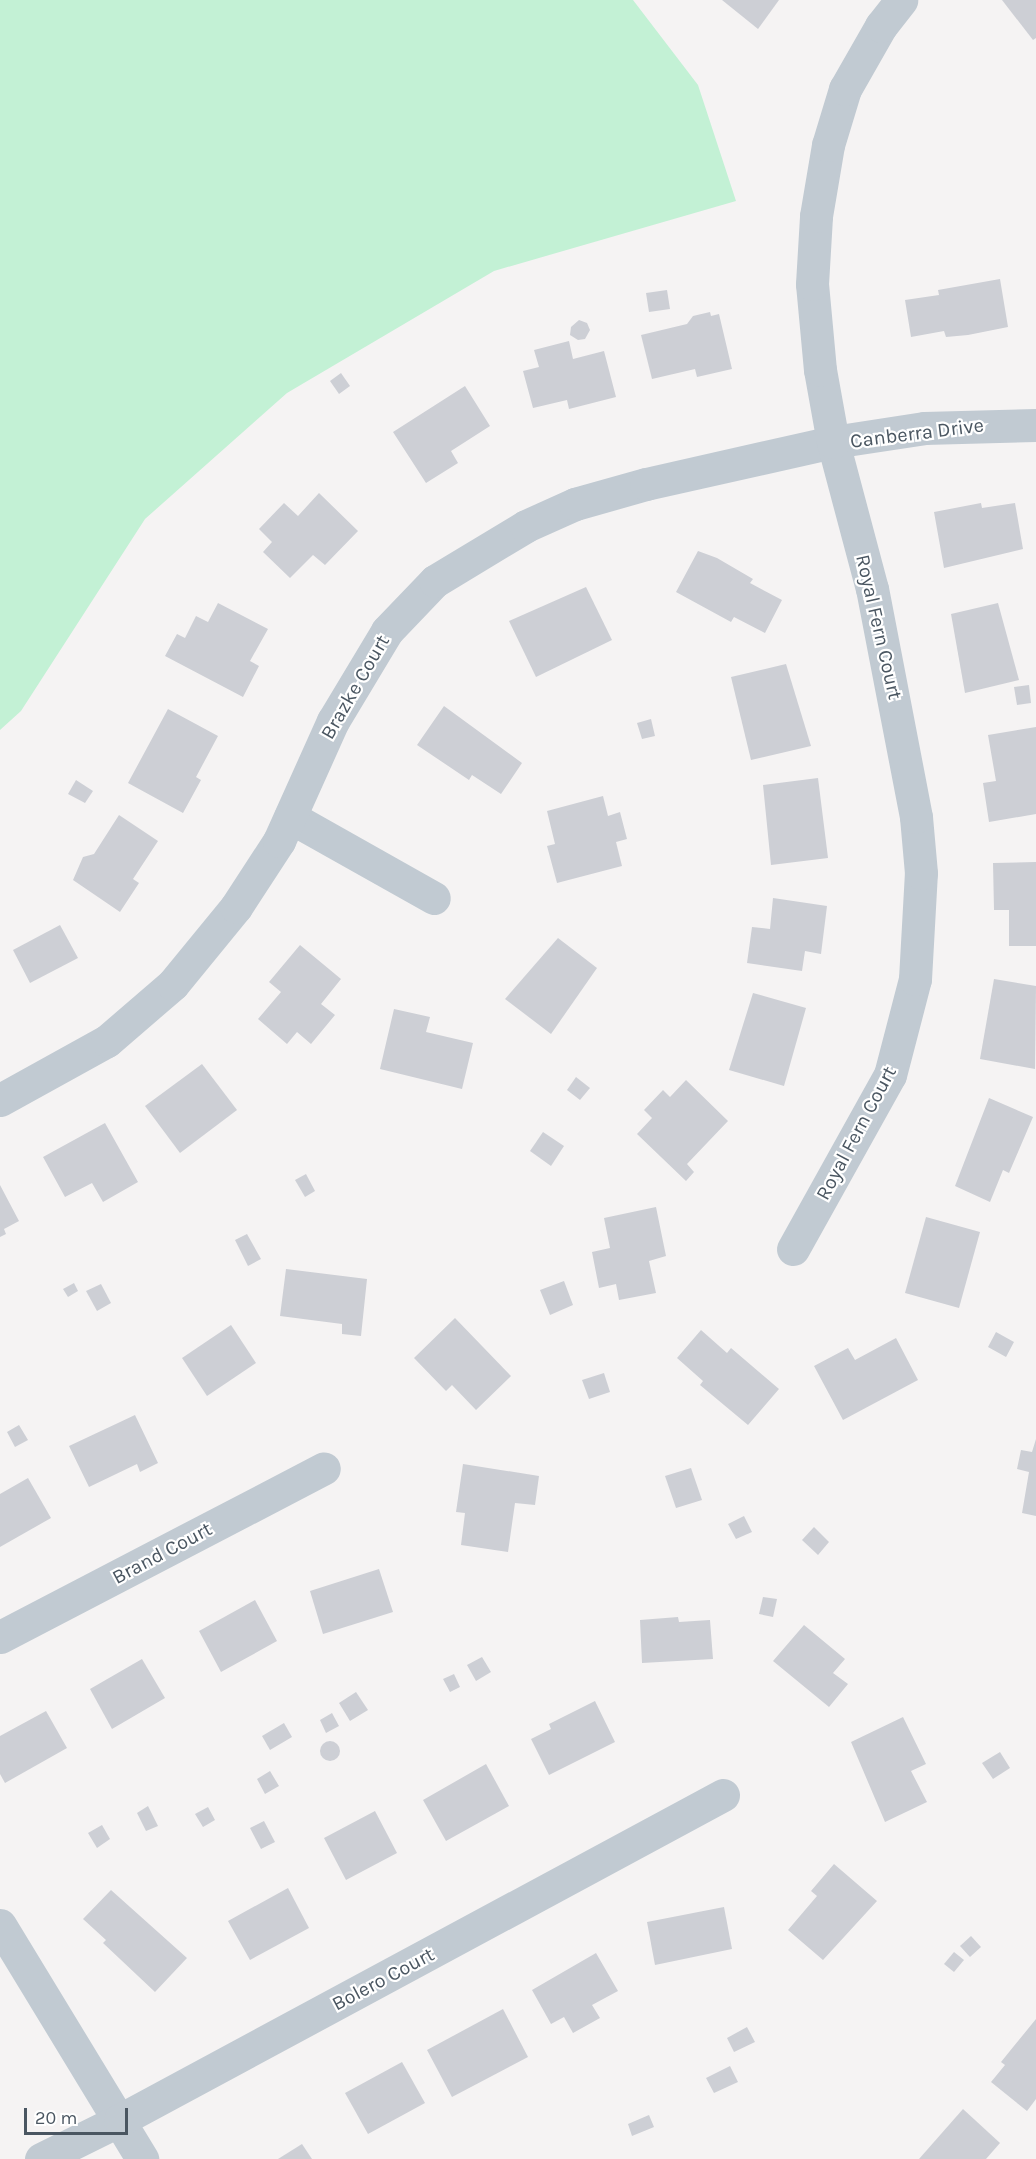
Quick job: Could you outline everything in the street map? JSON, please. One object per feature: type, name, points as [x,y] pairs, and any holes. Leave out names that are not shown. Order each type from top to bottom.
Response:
[{"type":"street","name":"Royal Fern Court","points":[[793,1249],[890,1075],[915,979],[920,924],[916,817],[900,723],[872,589],[833,442],[820,370],[812,284],[816,216],[828,146],[845,89],[881,26],[901,0]]},
{"type":"street","name":"Canberra Drive","points":[[833,442],[924,428],[1036,425]]},
{"type":"street","name":"Brazke Court","points":[[0,1100],[107,1041],[173,984],[236,906],[279,841],[333,721],[375,650],[409,606],[435,581],[526,526],[575,504],[645,484],[833,442]]},
{"type":"street","points":[[290,817],[434,898]]},
{"type":"street","name":"Brand Court","points":[[0,1637],[324,1468]]},
{"type":"street","name":"Bolero Court","points":[[41,2159],[120,2120],[723,1795]]},
{"type":"street","points":[[0,1925],[142,2159]]},
{"type":"green space","points":[[0,0],[633,0],[698,85],[736,201],[494,271],[287,393],[145,519],[21,711],[0,730]]},
{"type":"building","points":[[722,0],[779,0],[758,29]]},
{"type":"building","points":[[1002,0],[1036,0],[1036,38],[1033,40]]},
{"type":"building","points":[[1000,279],[1008,327],[968,335],[946,337],[944,331],[911,337],[905,300],[939,295],[938,290]]},
{"type":"building","points":[[667,290],[670,309],[649,312],[646,293]]},
{"type":"building","points":[[710,312],[711,316],[719,314],[732,369],[697,377],[695,369],[652,379],[641,335],[687,324],[693,316]]},
{"type":"building","points":[[579,320],[587,323],[590,330],[585,339],[578,340],[570,335],[571,327]]},
{"type":"building","points":[[569,341],[573,359],[604,351],[616,397],[569,409],[567,400],[533,408],[523,371],[539,367],[534,350]]},
{"type":"building","points":[[341,373],[350,386],[339,394],[330,381]]},
{"type":"building","points":[[465,386],[490,426],[451,451],[458,463],[426,483],[393,432]]},
{"type":"building","points":[[319,493],[358,531],[325,565],[313,555],[290,578],[263,552],[272,542],[259,529],[284,503],[298,516]]},
{"type":"building","points":[[981,503],[982,508],[1015,503],[1023,549],[944,568],[934,512]]},
{"type":"building","points":[[698,551],[717,558],[753,579],[750,583],[782,600],[765,633],[734,617],[731,622],[676,592]]},
{"type":"building","points":[[586,587],[612,640],[536,677],[509,621]]},
{"type":"building","points":[[218,603],[268,629],[250,661],[259,666],[243,697],[165,656],[177,634],[185,638],[196,616],[208,622]]},
{"type":"building","points":[[998,603],[1019,680],[965,693],[951,614]]},
{"type":"building","points":[[786,664],[811,746],[751,760],[731,677]]},
{"type":"building","points":[[1029,685],[1031,703],[1017,705],[1014,687]]},
{"type":"building","points":[[444,706],[522,763],[501,794],[472,775],[469,780],[417,745]]},
{"type":"building","points":[[168,709],[218,736],[196,777],[201,780],[183,813],[128,783]]},
{"type":"building","points":[[651,719],[655,736],[642,739],[637,723]]},
{"type":"building","points":[[1036,727],[1036,814],[989,822],[983,783],[996,781],[988,735]]},
{"type":"building","points":[[818,778],[828,858],[771,865],[763,785]]},
{"type":"building","points":[[76,780],[93,791],[85,803],[68,794]]},
{"type":"building","points":[[603,796],[608,816],[620,812],[627,839],[616,842],[622,866],[557,883],[547,846],[555,844],[547,811]]},
{"type":"building","points":[[119,815],[158,841],[133,879],[139,883],[120,912],[73,880],[83,857],[94,854]]},
{"type":"building","points":[[1036,862],[1036,946],[1009,946],[1009,910],[994,910],[993,863]]},
{"type":"building","points":[[773,898],[827,906],[821,954],[805,951],[802,971],[747,963],[752,927],[770,929]]},
{"type":"building","points":[[60,925],[78,958],[30,983],[13,950]]},
{"type":"building","points":[[558,938],[597,968],[551,1034],[505,999]]},
{"type":"building","points":[[300,945],[341,979],[321,1004],[335,1015],[311,1044],[297,1032],[287,1044],[258,1019],[281,992],[269,982]]},
{"type":"building","points":[[994,979],[1036,986],[1035,1069],[980,1059]]},
{"type":"building","points":[[753,993],[806,1008],[784,1086],[729,1070]]},
{"type":"building","points":[[394,1009],[430,1017],[426,1032],[473,1043],[462,1089],[380,1069]]},
{"type":"building","points":[[202,1064],[237,1110],[180,1153],[145,1106]]},
{"type":"building","points":[[576,1077],[590,1088],[580,1100],[567,1090]]},
{"type":"building","points":[[686,1080],[728,1121],[687,1164],[694,1172],[686,1181],[637,1134],[652,1118],[644,1110],[663,1090],[670,1097]]},
{"type":"building","points":[[989,1098],[1033,1117],[1009,1173],[1003,1170],[990,1202],[955,1186]]},
{"type":"building","points":[[105,1123],[138,1182],[103,1202],[92,1183],[65,1197],[43,1157]]},
{"type":"building","points":[[543,1132],[564,1146],[551,1166],[530,1151]]},
{"type":"building","points":[[306,1174],[315,1191],[305,1197],[295,1180]]},
{"type":"building","points":[[0,1185],[19,1221],[4,1229],[6,1234],[0,1237]]},
{"type":"building","points":[[656,1207],[666,1256],[649,1261],[656,1293],[619,1300],[616,1284],[599,1288],[592,1252],[610,1248],[604,1218]]},
{"type":"building","points":[[926,1217],[980,1232],[959,1308],[905,1293]]},
{"type":"building","points":[[247,1234],[261,1259],[248,1266],[235,1240]]},
{"type":"building","points":[[286,1269],[367,1279],[361,1336],[342,1334],[342,1324],[280,1316]]},
{"type":"building","points":[[564,1281],[573,1305],[550,1315],[540,1290]]},
{"type":"building","points":[[74,1283],[78,1291],[68,1297],[63,1289]]},
{"type":"building","points":[[101,1284],[111,1303],[97,1311],[86,1291]]},
{"type":"building","points":[[455,1318],[511,1376],[476,1410],[452,1385],[446,1391],[414,1358]]},
{"type":"building","points":[[231,1325],[256,1363],[207,1396],[182,1358]]},
{"type":"building","points":[[701,1330],[727,1353],[731,1348],[779,1389],[748,1425],[700,1385],[703,1381],[677,1358]]},
{"type":"building","points":[[996,1332],[1014,1342],[1006,1357],[988,1347]]},
{"type":"building","points":[[896,1338],[918,1380],[843,1420],[814,1366],[848,1348],[855,1360]]},
{"type":"building","points":[[604,1373],[610,1392],[589,1399],[582,1380]]},
{"type":"building","points":[[135,1415],[158,1463],[140,1472],[137,1464],[89,1487],[69,1446]]},
{"type":"building","points":[[19,1425],[28,1440],[15,1447],[7,1432]]},
{"type":"building","points":[[1036,1439],[1036,1516],[1022,1513],[1029,1472],[1017,1469],[1021,1450],[1032,1452]]},
{"type":"building","points":[[463,1464],[539,1476],[535,1505],[515,1503],[508,1552],[461,1545],[465,1513],[456,1512]]},
{"type":"building","points":[[691,1468],[702,1500],[676,1508],[665,1476]]},
{"type":"building","points":[[28,1478],[51,1518],[0,1547],[0,1494]]},
{"type":"building","points":[[744,1516],[752,1532],[736,1539],[728,1524]]},
{"type":"building","points":[[814,1527],[829,1542],[818,1555],[802,1540]]},
{"type":"building","points":[[379,1569],[393,1612],[323,1634],[310,1591]]},
{"type":"building","points":[[763,1597],[777,1599],[773,1617],[759,1614]]},
{"type":"building","points":[[255,1600],[277,1641],[221,1672],[199,1631]]},
{"type":"building","points":[[678,1617],[679,1622],[710,1620],[713,1659],[642,1663],[640,1620]]},
{"type":"building","points":[[804,1625],[845,1659],[833,1673],[848,1684],[829,1707],[773,1661]]},
{"type":"building","points":[[482,1657],[491,1672],[476,1681],[467,1665]]},
{"type":"building","points":[[142,1659],[165,1698],[112,1729],[90,1689]]},
{"type":"building","points":[[454,1674],[460,1687],[450,1692],[443,1679]]},
{"type":"building","points":[[356,1692],[368,1710],[350,1721],[339,1703]]},
{"type":"building","points":[[595,1701],[615,1742],[549,1775],[531,1739],[551,1729],[549,1724]]},
{"type":"building","points":[[46,1711],[67,1748],[5,1783],[0,1774],[0,1736]]},
{"type":"building","points":[[332,1713],[339,1726],[326,1733],[320,1720]]},
{"type":"building","points":[[903,1717],[926,1764],[911,1771],[927,1802],[885,1822],[851,1742]]},
{"type":"building","points":[[284,1723],[292,1737],[270,1750],[262,1736]]},
{"type":"building","points":[[330,1741],[337,1744],[340,1751],[337,1758],[330,1761],[323,1758],[320,1751],[323,1744]]},
{"type":"building","points":[[1000,1752],[1010,1768],[993,1779],[982,1763]]},
{"type":"building","points":[[486,1764],[509,1806],[446,1841],[423,1800]]},
{"type":"building","points":[[270,1771],[279,1786],[265,1794],[257,1779]]},
{"type":"building","points":[[148,1806],[158,1826],[146,1831],[137,1813]]},
{"type":"building","points":[[208,1807],[215,1820],[203,1827],[195,1814]]},
{"type":"building","points":[[375,1811],[397,1853],[346,1880],[324,1838]]},
{"type":"building","points":[[264,1821],[275,1842],[261,1849],[250,1828]]},
{"type":"building","points":[[102,1825],[110,1839],[97,1848],[88,1833]]},
{"type":"building","points":[[834,1864],[877,1901],[823,1960],[788,1930],[817,1896],[811,1891]]},
{"type":"building","points":[[288,1888],[309,1928],[250,1960],[228,1921]]},
{"type":"building","points":[[111,1890],[187,1958],[155,1992],[103,1943],[106,1940],[83,1919]]},
{"type":"building","points":[[724,1907],[732,1949],[655,1965],[647,1922]]},
{"type":"building","points":[[971,1936],[981,1947],[970,1957],[960,1946]]},
{"type":"building","points":[[954,1952],[964,1960],[954,1972],[944,1964]]},
{"type":"building","points":[[596,1953],[618,1991],[592,2005],[600,2018],[573,2033],[564,2017],[551,2024],[532,1990]]},
{"type":"building","points":[[503,2009],[528,2057],[452,2097],[427,2050]]},
{"type":"building","points":[[1036,2019],[1036,2099],[1027,2111],[991,2082],[1005,2065],[1001,2062]]},
{"type":"building","points":[[747,2027],[755,2042],[734,2052],[727,2038]]},
{"type":"building","points":[[402,2062],[425,2103],[368,2134],[345,2093]]},
{"type":"building","points":[[730,2066],[738,2082],[714,2093],[706,2078]]},
{"type":"building","points":[[963,2109],[1000,2143],[986,2159],[919,2159]]},
{"type":"building","points":[[649,2115],[654,2127],[632,2136],[628,2124]]},
{"type":"building","points":[[302,2144],[312,2159],[278,2159]]}]
